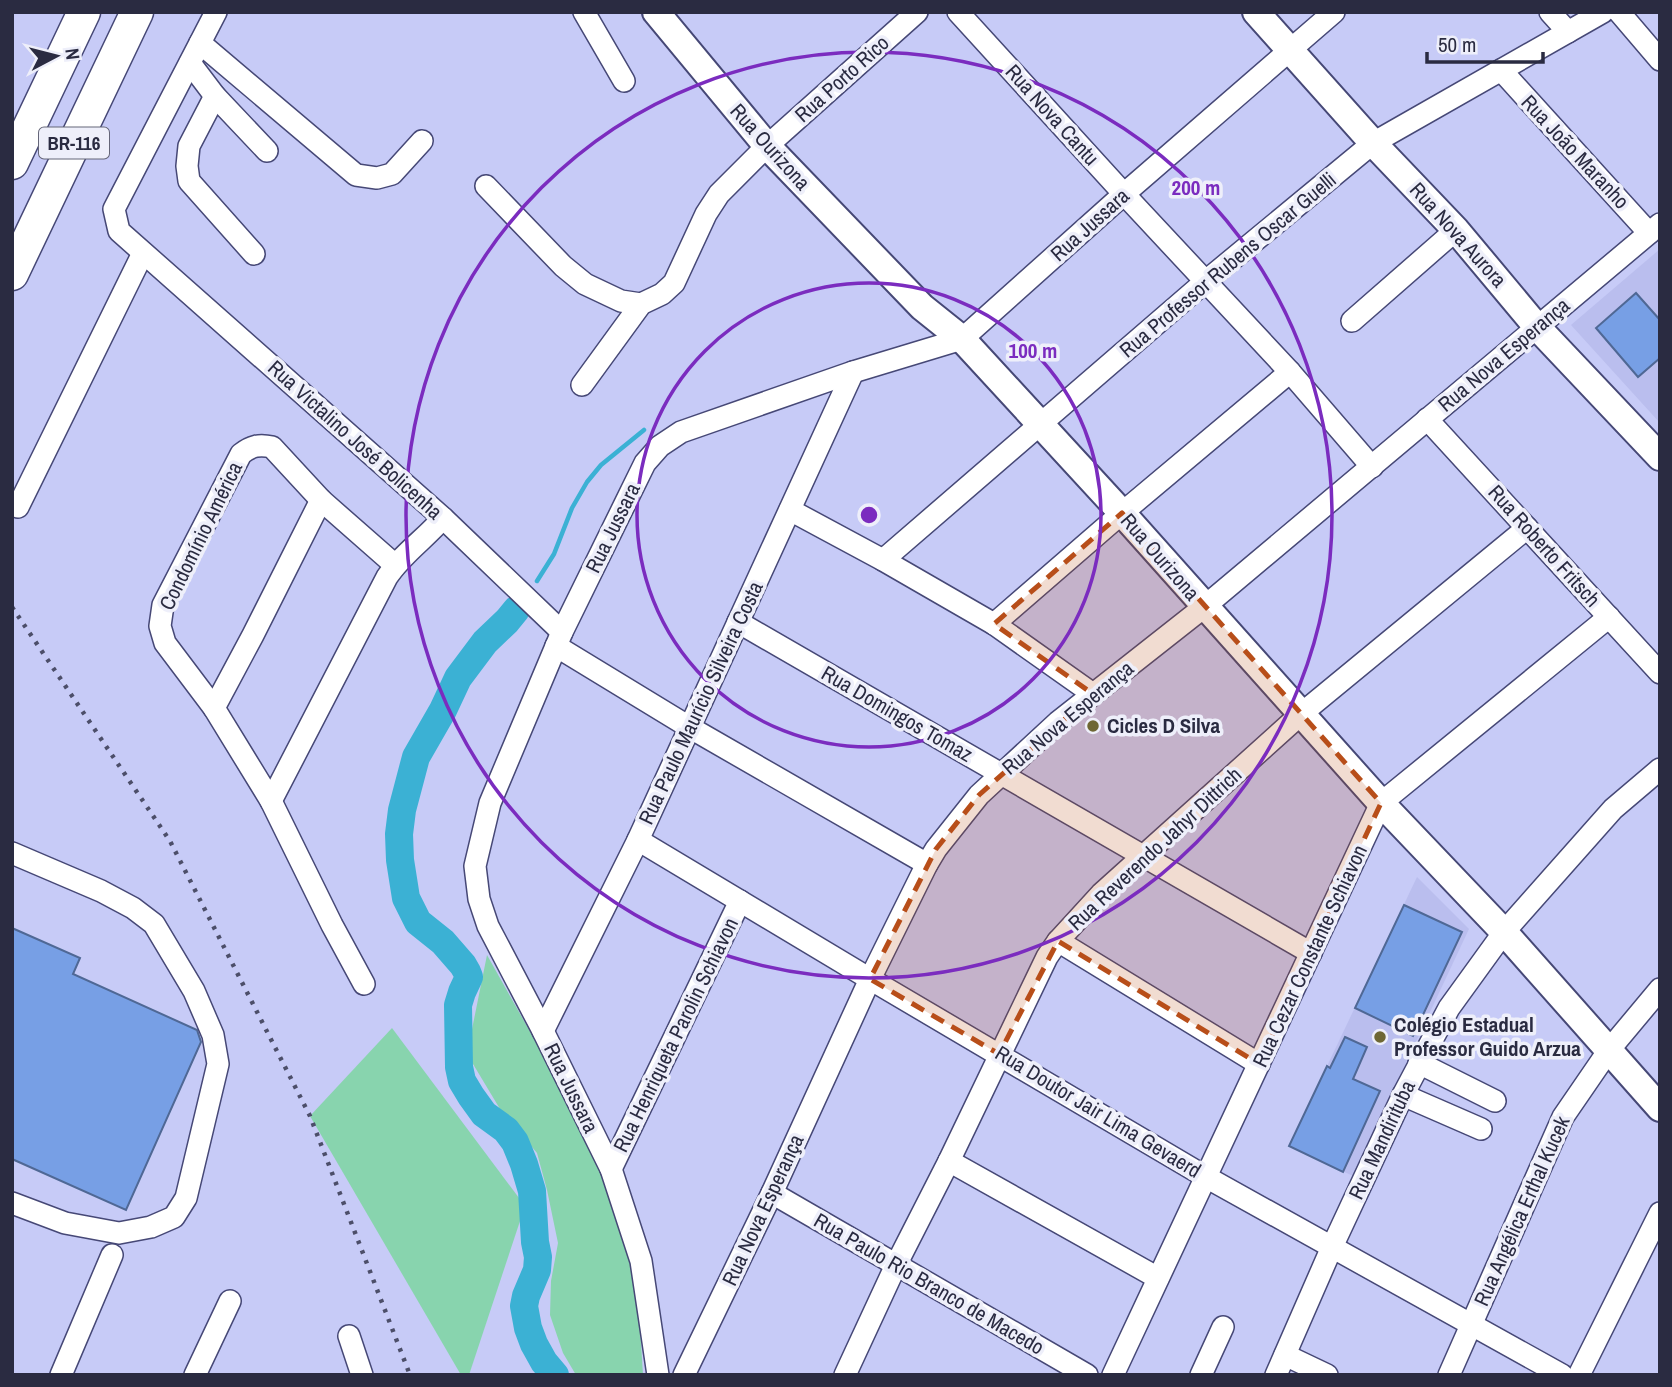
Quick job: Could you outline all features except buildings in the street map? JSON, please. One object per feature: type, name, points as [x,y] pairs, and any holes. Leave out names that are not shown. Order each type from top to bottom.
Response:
[{"type":"highway","name":"BR-116","points":[[12,163],[84,12]]},
{"type":"highway","name":"BR-116","points":[[12,274],[137,12]]},
{"type":"main road","name":"Rua Ourizona","points":[[656,12],[767,146],[922,307],[962,339],[1122,513],[1381,803],[1504,932],[1660,1108]]},
{"type":"main road","name":"Rua Nova Aurora","points":[[1256,12],[1373,143],[1456,230],[1537,327],[1660,457]]},
{"type":"street","name":"Rua Victalino José Bolicenha","points":[[216,12],[114,209],[119,231],[443,518],[559,639],[689,727],[927,864]]},
{"type":"street","points":[[584,12],[624,82]]},
{"type":"street","name":"Rua Porto Rico","points":[[641,304],[662,295],[674,283],[706,214],[719,194],[767,146],[917,12]]},
{"type":"street","name":"Rua Nova Cantu","points":[[958,12],[1290,372],[1372,467]]},
{"type":"street","name":"Rua Jussara","points":[[657,1375],[641,1261],[611,1170],[488,926],[479,899],[475,866],[490,803],[559,639],[645,463],[660,446],[681,432],[853,372],[962,339],[1334,12]]},
{"type":"street","points":[[1550,12],[1568,32]]},
{"type":"street","name":"Rua Professor Rubens Oscar Guelli","points":[[883,560],[1206,281],[1373,143],[1603,12]]},
{"type":"street","points":[[1619,12],[1660,60]]},
{"type":"street","points":[[200,43],[356,175],[377,178],[392,174],[422,141]]},
{"type":"street","points":[[190,63],[215,96],[267,151]]},
{"type":"street","name":"Rua João Maranho","points":[[1501,71],[1654,228]]},
{"type":"street","points":[[215,96],[189,146],[189,181],[254,254]]},
{"type":"street","points":[[486,186],[563,266],[584,284],[621,301],[641,304],[582,386]]},
{"type":"street","name":"Rua Nova Esperança","points":[[684,1375],[927,864],[979,795],[1058,722],[1205,607],[1654,228]]},
{"type":"street","points":[[1352,321],[1456,230]]},
{"type":"street","points":[[18,507],[143,253]]},
{"type":"street","name":"Rua Paulo Maurício Silveira Costa","points":[[543,1031],[638,840],[853,372]]},
{"type":"street","points":[[994,624],[1290,372]]},
{"type":"street","name":"Rua Roberto Fritsch","points":[[1427,419],[1660,673]]},
{"type":"street","name":"Condomínio América","points":[[364,984],[271,801],[214,708],[165,643],[160,626],[163,606],[241,454],[261,444],[272,447],[321,500],[395,565]]},
{"type":"street","points":[[214,708],[321,500]]},
{"type":"street","points":[[790,510],[994,624],[1093,694]]},
{"type":"street","points":[[271,801],[387,577],[395,565],[443,518]]},
{"type":"street","name":"Rua Reverendo Jahyr Dittrich","points":[[845,1375],[1046,957],[1058,941],[1101,894],[1301,714],[1527,528]]},
{"type":"street","name":"Rua Cezar Constante Schiavon","points":[[1113,1375],[1381,803],[1608,617]]},
{"type":"street","name":"Rua Domingos Tomaz","points":[[738,622],[1311,953]]},
{"type":"street","name":"Rua Mandirituba","points":[[1276,1375],[1403,1095],[1449,1008],[1504,932],[1613,809],[1660,769]]},
{"type":"street","name":"Rua Doutor Jair Lima Gevaerd","points":[[638,840],[1206,1177],[1562,1375]]},
{"type":"street","points":[[12,853],[101,891],[133,908],[154,924],[194,991],[213,1035],[218,1064],[186,1198],[174,1217],[151,1227],[119,1233],[65,1223],[12,1203]]},
{"type":"street","name":"Rua Henriqueta Parolin Schiavon","points":[[611,1170],[740,901]]},
{"type":"street","points":[[1058,941],[1259,1064]]},
{"type":"street","name":"Rua Angélica Erthal Kucek","points":[[1449,1375],[1563,1117],[1609,1050],[1660,989]]},
{"type":"street","points":[[1419,1063],[1495,1101]]},
{"type":"street","points":[[1403,1095],[1481,1129]]},
{"type":"street","points":[[949,1161],[1158,1278]]},
{"type":"street","name":"Rua Paulo Rio Branco de Macedo","points":[[772,1193],[1087,1375]]},
{"type":"street","points":[[1579,1375],[1660,1213]]},
{"type":"street","points":[[61,1375],[112,1255]]},
{"type":"street","points":[[195,1375],[230,1301]]},
{"type":"street","points":[[1201,1375],[1223,1327]]},
{"type":"street","points":[[349,1336],[362,1375]]},
{"type":"street","points":[[1285,1355],[1327,1375]]},
{"type":"highlighted area","points":[[1122,513],[1381,803],[1259,1064],[1058,941],[999,1054],[870,979],[936,849],[979,795],[1093,694],[994,624]]},
{"type":"shaded area","points":[[1660,249],[1660,423],[1571,325]]},
{"type":"shaded area","name":"Colégio Estadual Professor Guido Arzua","points":[[1417,877],[1469,929],[1353,1176],[1289,1146]]},
{"type":"green space","points":[[487,955],[569,1101],[608,1189],[637,1279],[643,1375],[576,1375],[563,1353],[550,1315],[551,1281],[558,1243],[537,1153],[500,1109],[467,1054]]},
{"type":"green space","points":[[392,1028],[525,1206],[469,1375],[461,1375],[310,1116]]},
{"type":"waterway","points":[[537,581],[554,554],[572,508],[587,482],[601,465],[644,430]]},
{"type":"waterway","points":[[516,610],[485,642],[458,678],[416,757],[402,810],[400,860],[406,898],[418,922],[443,942],[463,965],[469,977],[458,1005],[459,1067],[462,1081],[484,1114],[506,1130],[515,1142],[524,1164],[532,1191],[538,1257],[537,1270],[524,1306],[534,1344],[555,1375]]},
{"type":"railway","points":[[12,607],[170,841],[310,1116],[410,1375]]},
{"type":"place","name":"Cicles D Silva","points":[[1093,726]]},
{"type":"place","name":"Colégio Estadual Professor Guido Arzua","points":[[1380,1037]]}]
